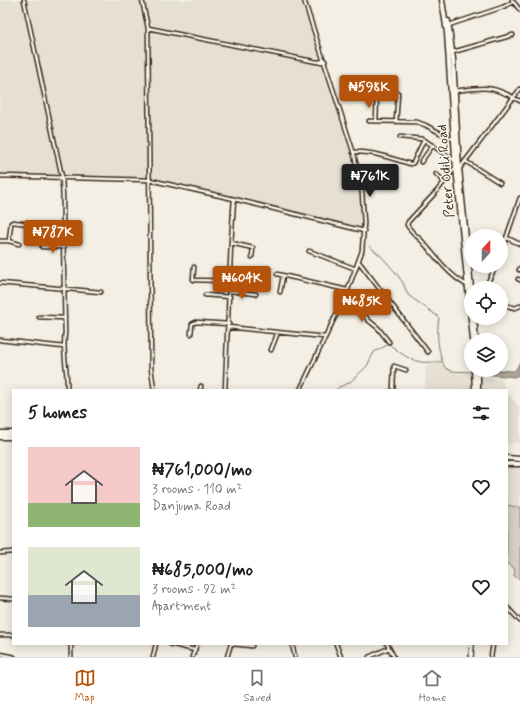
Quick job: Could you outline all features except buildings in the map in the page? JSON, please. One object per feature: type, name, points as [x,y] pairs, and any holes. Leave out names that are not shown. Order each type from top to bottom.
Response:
[{"type":"main road","name":"Peter Odili Road","points":[[443,0],[449,25],[452,53],[458,168],[469,281]]},
{"type":"main road","name":"Peter Odili Road","points":[[443,0],[448,47],[455,161],[458,168]]},
{"type":"main road","points":[[475,377],[477,389]]},
{"type":"main road","points":[[477,389],[478,377]]},
{"type":"main road","points":[[0,433],[12,433]]},
{"type":"main road","points":[[0,437],[12,437]]},
{"type":"main road","points":[[508,458],[520,459]]},
{"type":"main road","points":[[508,464],[520,464]]},
{"type":"street","points":[[24,0],[62,177],[64,200],[64,347],[67,389]]},
{"type":"street","points":[[142,0],[148,28],[151,368],[154,389]]},
{"type":"street","points":[[300,389],[356,269],[362,251],[364,231],[362,193],[354,152],[304,0]]},
{"type":"street","points":[[449,25],[496,10],[512,1],[520,10]]},
{"type":"street","points":[[148,28],[317,62],[325,61]]},
{"type":"street","points":[[452,53],[513,35]]},
{"type":"street","points":[[454,91],[484,87],[491,88],[500,90],[520,101]]},
{"type":"street","points":[[464,282],[434,257],[407,225],[444,181],[465,161],[520,89]]},
{"type":"street","points":[[396,122],[398,92]]},
{"type":"street","points":[[376,121],[377,96]]},
{"type":"street","points":[[369,121],[417,122],[454,140]]},
{"type":"street","points":[[400,137],[418,138],[424,140],[455,161]]},
{"type":"street","points":[[354,152],[377,154],[411,164],[424,140]]},
{"type":"street","points":[[421,162],[433,145]]},
{"type":"street","points":[[465,161],[500,183]]},
{"type":"street","points":[[436,174],[444,181]]},
{"type":"street","points":[[0,176],[150,180],[234,198],[364,231]]},
{"type":"street","points":[[225,389],[234,198]]},
{"type":"street","points":[[508,235],[520,198]]},
{"type":"street","points":[[9,241],[10,223],[29,224]]},
{"type":"street","points":[[508,238],[520,244]]},
{"type":"street","points":[[0,241],[9,241],[18,244]]},
{"type":"street","points":[[231,243],[253,248],[252,257]]},
{"type":"street","points":[[42,247],[64,247]]},
{"type":"street","points":[[309,251],[356,269]]},
{"type":"street","points":[[358,261],[428,352]]},
{"type":"street","points":[[194,267],[194,280],[230,281]]},
{"type":"street","points":[[276,274],[347,291],[355,300],[368,320],[378,328],[389,342]]},
{"type":"street","points":[[280,292],[283,276]]},
{"type":"street","points":[[0,283],[102,292]]},
{"type":"street","points":[[230,291],[256,294]]},
{"type":"street","points":[[205,296],[230,297]]},
{"type":"street","points":[[508,306],[515,308],[520,306]]},
{"type":"street","points":[[39,317],[65,318]]},
{"type":"street","points":[[191,334],[192,324],[194,322],[325,337]]},
{"type":"street","points":[[271,350],[278,332]]},
{"type":"street","points":[[0,340],[64,347]]},
{"type":"street","points":[[393,389],[394,366],[406,370]]},
{"type":"street","points":[[0,553],[12,552]]},
{"type":"street","points":[[0,598],[12,599]]},
{"type":"street","points":[[508,608],[520,621]]},
{"type":"street","points":[[0,635],[12,635]]},
{"type":"street","points":[[71,645],[71,657]]},
{"type":"street","points":[[153,657],[156,645]]},
{"type":"street","points":[[174,645],[195,650]]},
{"type":"street","points":[[192,657],[197,645]]},
{"type":"street","points":[[227,657],[232,645]]},
{"type":"street","points":[[242,645],[252,646]]},
{"type":"street","points":[[292,645],[295,657]]},
{"type":"street","points":[[336,645],[341,657]]},
{"type":"street","points":[[388,645],[394,657]]},
{"type":"street","points":[[471,657],[472,645]]},
{"type":"street","points":[[490,657],[494,645]]},
{"type":"street","points":[[369,657],[389,648]]},
{"type":"street","points":[[0,654],[14,657]]},
{"type":"shaded area","points":[[0,0],[308,0],[342,105],[365,185],[366,235],[156,184],[143,182],[0,177]]},
{"type":"shaded area","points":[[520,362],[519,375],[514,377],[508,376],[508,371],[515,371]]},
{"type":"shaded area","points":[[435,363],[442,364],[444,369],[448,372],[464,373],[464,377],[501,379],[506,389],[425,389],[426,367]]},
{"type":"shaded area","points":[[508,394],[520,408],[520,442],[508,444]]},
{"type":"shaded area","points":[[508,466],[520,466],[520,508],[508,505]]},
{"type":"shaded area","points":[[508,505],[520,508],[520,579],[514,576],[515,569],[508,565]]},
{"type":"waterway","points":[[369,246],[382,257],[396,273],[403,283],[408,295],[439,318],[438,343],[445,368],[451,371],[464,372]]},
{"type":"waterway","points":[[337,389],[349,383],[367,366],[374,352],[389,344],[413,360],[420,362],[442,362]]}]
